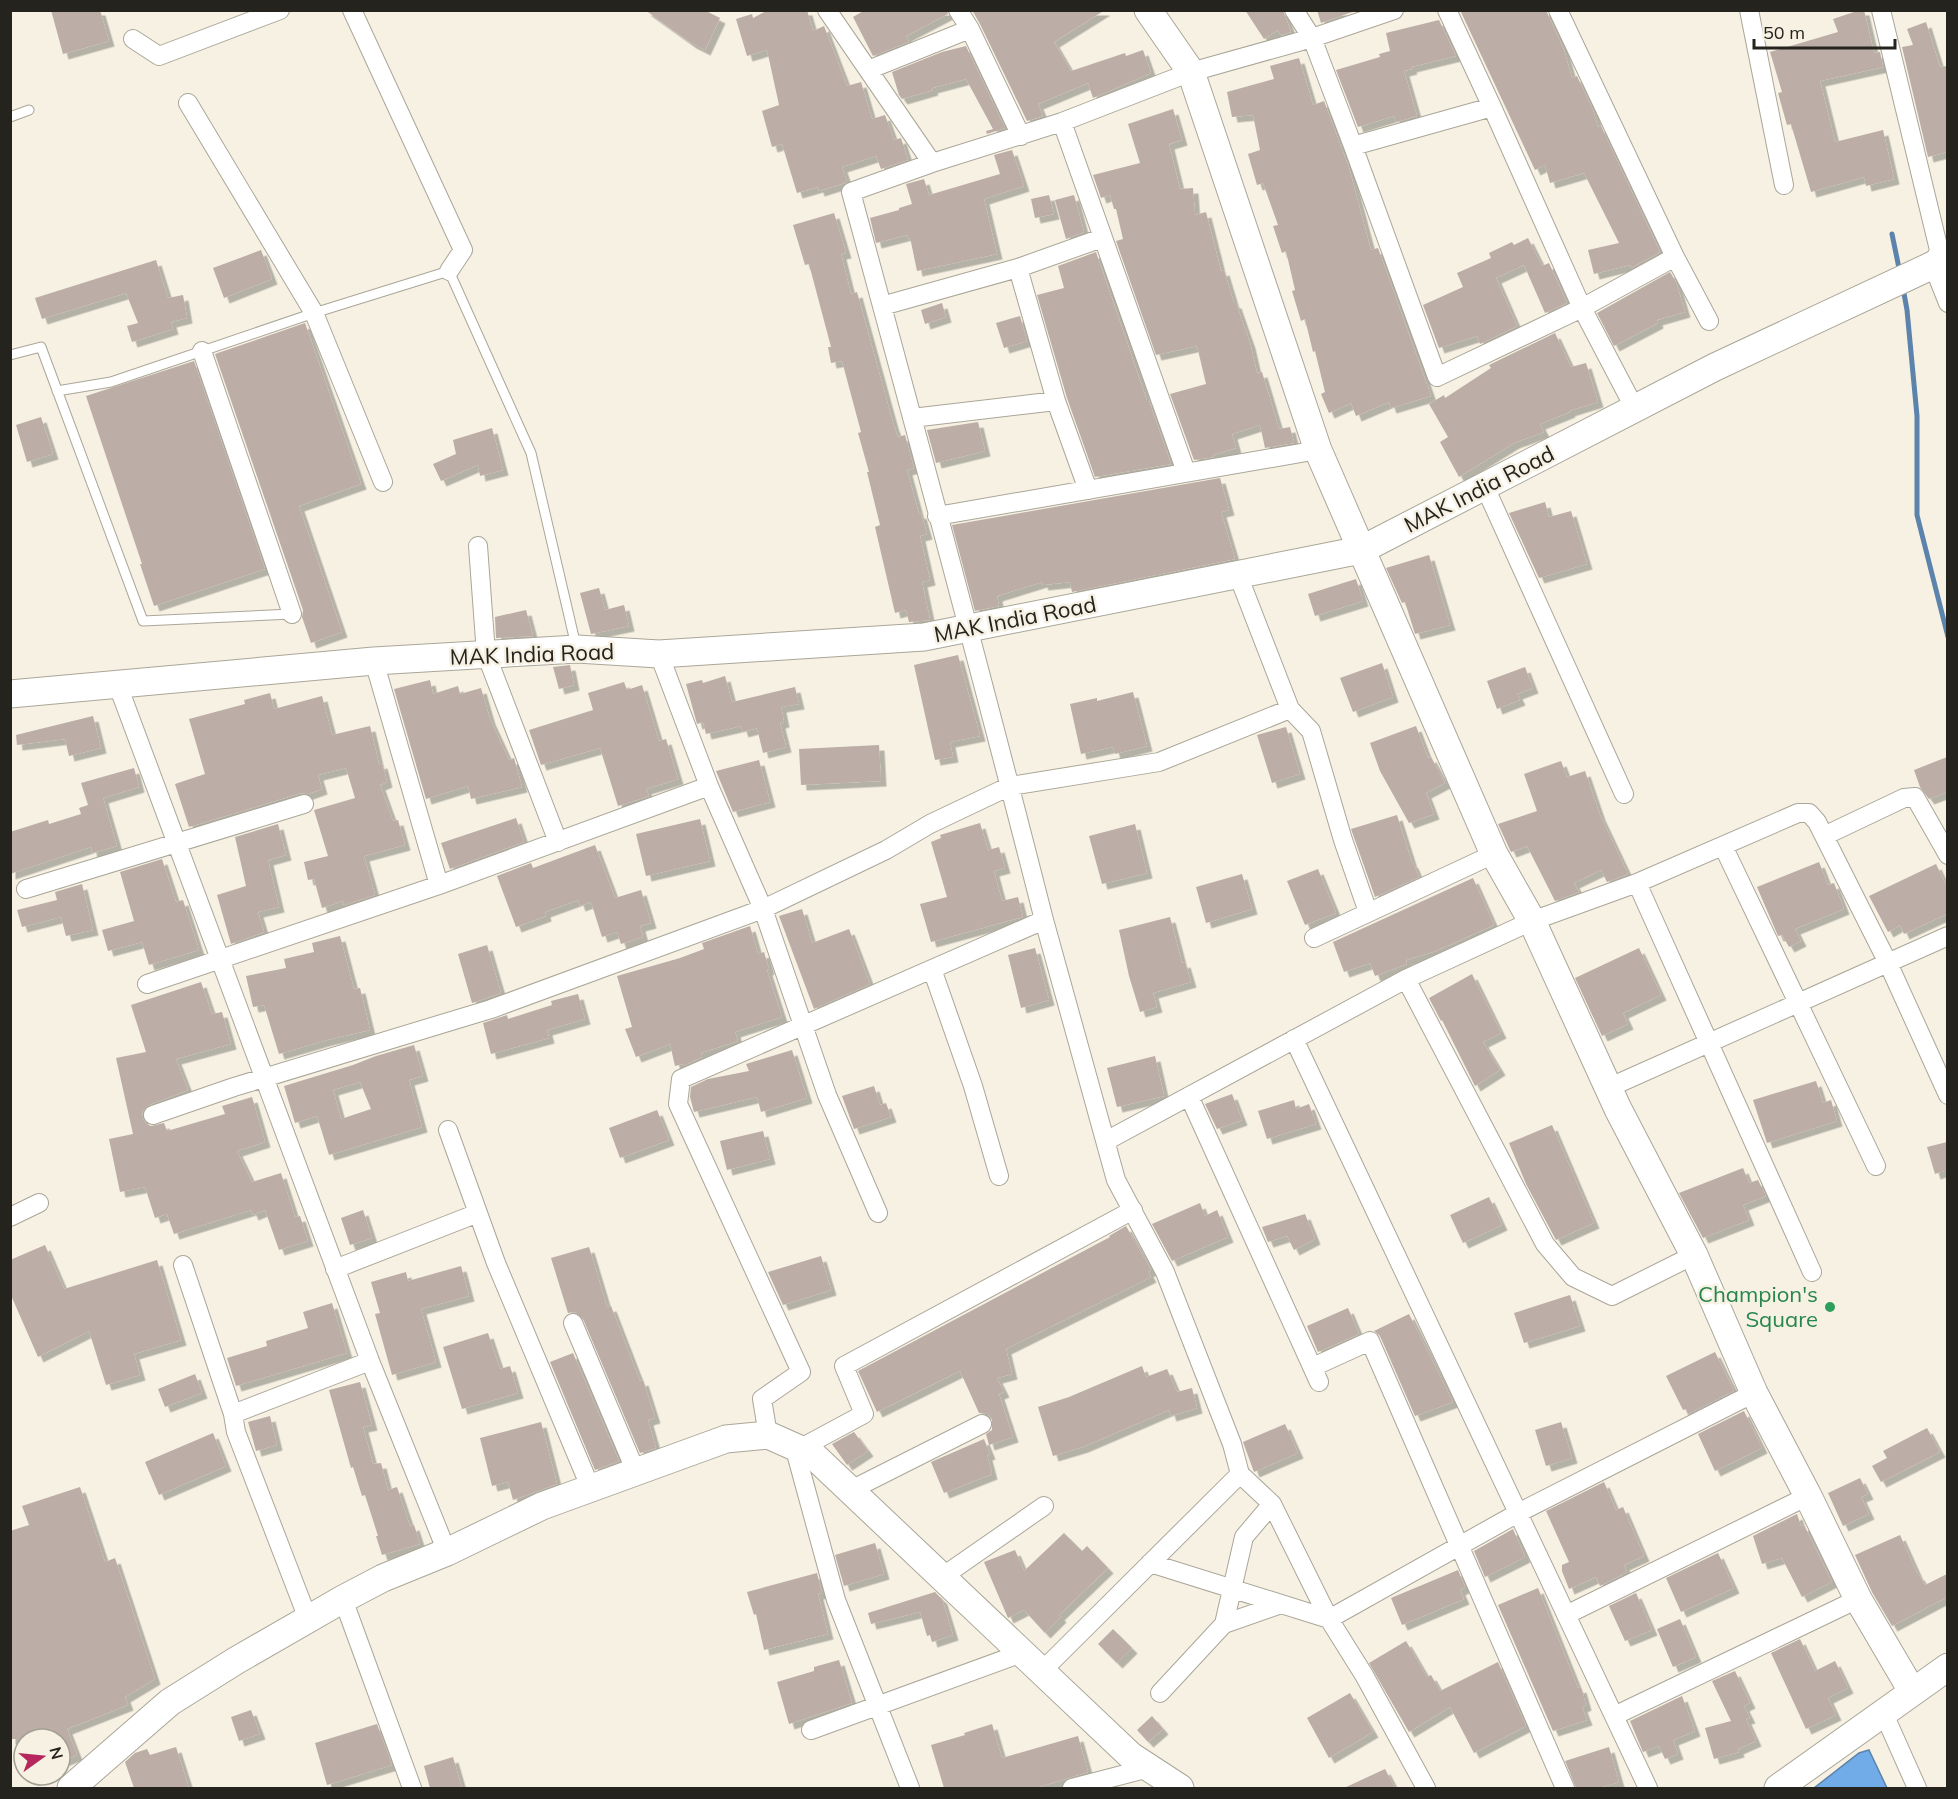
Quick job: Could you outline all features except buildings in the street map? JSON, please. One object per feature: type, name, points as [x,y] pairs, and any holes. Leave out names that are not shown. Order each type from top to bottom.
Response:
[{"type":"street","points":[[133,39],[159,56],[280,10]]},
{"type":"street","points":[[352,10],[463,250],[449,271]]},
{"type":"street","points":[[827,10],[932,163]]},
{"type":"street","points":[[958,10],[970,29],[1021,136]]},
{"type":"street","points":[[1148,10],[1191,72],[1318,450],[1494,854],[1532,921],[1608,1088],[1694,1254],[1754,1393],[1858,1599],[1911,1691]]},
{"type":"street","points":[[1294,10],[1312,38],[1437,378],[1582,308],[1675,257]]},
{"type":"street","points":[[1394,10],[1312,38],[1191,72],[1062,122],[932,163],[851,192],[969,628],[1044,920],[1116,1180],[1165,1272],[1232,1444],[1240,1474],[1272,1504],[1329,1619],[1365,1675],[1426,1788]]},
{"type":"street","points":[[1447,10],[1582,308],[1635,409]]},
{"type":"street","points":[[1558,10],[1675,257],[1709,321]]},
{"type":"street","points":[[1749,10],[1784,185]]},
{"type":"street","points":[[1881,10],[1939,250],[1921,270],[1947,303]]},
{"type":"street","points":[[868,70],[970,29]]},
{"type":"street","points":[[188,103],[314,313],[383,482]]},
{"type":"street","points":[[1353,146],[1492,107]]},
{"type":"street","points":[[1062,122],[1186,472]]},
{"type":"street","points":[[882,306],[1018,268],[1102,238]]},
{"type":"street","points":[[1018,268],[1056,401],[1088,490]]},
{"type":"street","name":"MAK India Road","points":[[10,694],[374,661],[577,648],[659,654],[924,637],[1361,550],[1715,367],[1921,270]]},
{"type":"street","points":[[202,351],[292,614]]},
{"type":"street","points":[[912,418],[1056,401]]},
{"type":"street","points":[[937,516],[1318,450]]},
{"type":"street","points":[[1485,487],[1624,794]]},
{"type":"street","points":[[478,546],[486,654],[558,842]]},
{"type":"street","points":[[1239,575],[1290,709],[1311,731],[1343,840],[1368,912]]},
{"type":"street","points":[[659,654],[709,786],[763,909],[827,1095],[879,1213]]},
{"type":"street","points":[[374,661],[439,885]]},
{"type":"street","points":[[117,683],[218,959],[370,1360],[447,1552]]},
{"type":"street","points":[[153,1115],[263,1078],[490,1009],[763,909],[886,850],[930,824],[1010,786],[1159,762],[1290,709]]},
{"type":"street","points":[[147,984],[439,885],[709,786]]},
{"type":"street","points":[[1824,836],[1904,798],[1915,797],[1947,855]]},
{"type":"street","points":[[26,889],[304,804]]},
{"type":"street","points":[[1106,1141],[1406,979],[1532,921],[1637,883],[1798,813],[1809,813],[1817,822],[1888,963],[1947,1095]]},
{"type":"street","points":[[1723,846],[1875,1166]]},
{"type":"street","points":[[1314,938],[1494,854]]},
{"type":"street","points":[[1637,883],[1812,1272]]},
{"type":"street","points":[[768,1435],[762,1399],[801,1372],[678,1104],[681,1079],[1044,920]]},
{"type":"street","points":[[1608,1088],[1947,936]]},
{"type":"street","points":[[932,969],[973,1086],[999,1176]]},
{"type":"street","points":[[1406,979],[1545,1244],[1573,1277],[1612,1296],[1694,1254]]},
{"type":"street","points":[[1294,1039],[1648,1788]]},
{"type":"street","points":[[1189,1096],[1316,1375],[1370,1341],[1565,1788]]},
{"type":"street","points":[[448,1130],[496,1263],[591,1489]]},
{"type":"street","points":[[10,1217],[39,1203]]},
{"type":"street","points":[[796,1448],[864,1414],[844,1366],[1133,1210]]},
{"type":"street","points":[[336,1269],[478,1213]]},
{"type":"street","points":[[183,1265],[233,1414],[236,1432],[308,1618]]},
{"type":"street","points":[[573,1323],[636,1472]]},
{"type":"street","points":[[233,1414],[370,1360]]},
{"type":"street","points":[[1150,1563],[1329,1619],[1518,1513],[1754,1393]]},
{"type":"street","points":[[851,1490],[982,1424]]},
{"type":"street","points":[[71,1788],[170,1702],[308,1618],[383,1578],[447,1552],[542,1506],[726,1438],[768,1435],[813,1455],[1131,1756],[1180,1788]]},
{"type":"street","points":[[796,1448],[836,1600],[910,1788]]},
{"type":"street","points":[[811,1730],[878,1706],[1032,1662],[1150,1563],[1240,1474]]},
{"type":"street","points":[[1566,1615],[1808,1496]]},
{"type":"street","points":[[1224,1624],[1244,1537],[1272,1504]]},
{"type":"street","points":[[942,1576],[1044,1506]]},
{"type":"street","points":[[343,1599],[412,1788]]},
{"type":"street","points":[[1614,1716],[1858,1599]]},
{"type":"street","points":[[1160,1693],[1224,1624],[1281,1604]]},
{"type":"street","points":[[1778,1788],[1947,1667]]},
{"type":"street","points":[[1884,1714],[1917,1788]]},
{"type":"street","points":[[1072,1788],[1149,1768]]},
{"type":"lane","points":[[10,117],[29,110]]},
{"type":"lane","points":[[57,391],[111,382],[314,313],[449,271],[531,453],[577,648]]},
{"type":"lane","points":[[10,355],[41,347],[143,621],[292,614]]},
{"type":"water","points":[[1869,1750],[1887,1788],[1814,1788],[1859,1753]]},
{"type":"waterway","points":[[1892,234],[1900,273]]},
{"type":"waterway","points":[[1903,288],[1917,416],[1917,515],[1948,637]]},
{"type":"place","name":"Champion's Square","points":[[1830,1307]]}]
